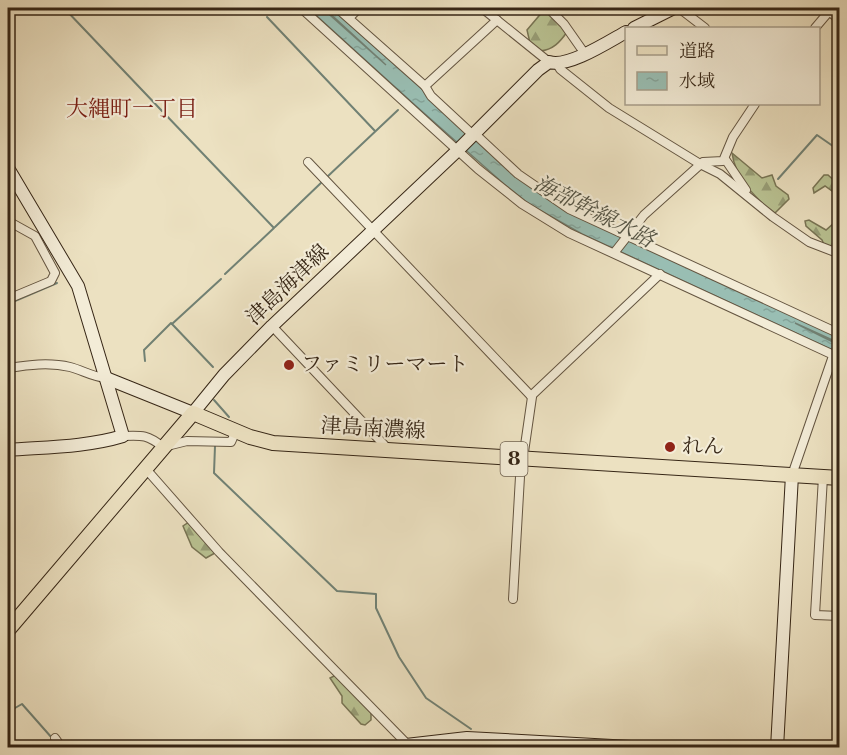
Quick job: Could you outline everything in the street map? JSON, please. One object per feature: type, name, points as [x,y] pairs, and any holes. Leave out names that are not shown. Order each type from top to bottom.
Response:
[{"type":"main road","points":[[636,27],[666,9]]},
{"type":"main road","name":"津島海津線","points":[[193,413],[224,375],[272,326],[538,70],[585,54],[625,33]]},
{"type":"main road","points":[[8,168],[78,286],[123,436],[68,445],[8,450]]},
{"type":"main road","points":[[8,630],[193,413],[106,378]]},
{"type":"main road","name":"津島南濃線","points":[[193,413],[273,443],[840,478]]},
{"type":"main road","points":[[777,747],[792,475]]},
{"type":"main road","points":[[404,747],[466,738],[649,747]]},
{"type":"street","points":[[301,8],[459,148],[478,169],[522,204],[569,233],[837,353],[792,475]]},
{"type":"street","points":[[337,8],[424,86],[431,96],[502,161],[542,193],[627,237],[840,334]]},
{"type":"street","points":[[349,18],[359,8]]},
{"type":"street","points":[[482,8],[609,108],[720,174],[809,242],[840,254]]},
{"type":"street","points":[[548,8],[564,24],[585,54]]},
{"type":"street","points":[[679,8],[704,27]]},
{"type":"street","points":[[816,27],[829,9],[840,20]]},
{"type":"street","points":[[424,86],[497,20]]},
{"type":"street","points":[[615,252],[644,215],[700,164],[725,159],[733,136],[754,105]]},
{"type":"street","points":[[725,159],[749,196]]},
{"type":"street","points":[[308,162],[531,396]]},
{"type":"street","points":[[8,221],[35,236],[55,273],[51,281],[8,299]]},
{"type":"street","points":[[513,599],[522,459],[531,396],[660,274]]},
{"type":"street","points":[[272,326],[390,451]]},
{"type":"street","points":[[8,368],[31,364],[52,365],[71,367],[96,377],[106,378]]},
{"type":"street","points":[[123,436],[150,437],[163,447],[188,441],[231,442],[236,431]]},
{"type":"street","points":[[146,469],[219,552],[404,747]]},
{"type":"street","points":[[823,477],[815,615],[840,616]]},
{"type":"street","points":[[55,738],[62,747]]},
{"type":"green space","points":[[547,9],[567,32],[556,45],[540,51],[530,43],[527,30]]},
{"type":"green space","points":[[732,153],[762,178],[772,175],[776,186],[788,195],[789,199],[774,214],[742,179]]},
{"type":"green space","points":[[824,175],[828,175],[839,185],[839,252],[825,247],[822,240],[806,226],[805,221],[809,220],[826,230],[835,222],[836,194],[825,186],[814,193],[813,188]]},
{"type":"green space","points":[[189,522],[215,553],[206,558],[192,547],[183,526]]},
{"type":"green space","points":[[336,675],[371,711],[371,720],[365,725],[361,724],[342,703],[342,696],[330,678]]},
{"type":"water","points":[[308,8],[322,8],[386,65],[324,8],[331,8],[423,90],[427,97],[513,173],[543,196],[839,337],[839,343],[795,323],[839,345],[839,353],[582,234],[529,204]]},
{"type":"waterway","points":[[64,8],[162,111]]},
{"type":"waterway","points":[[258,8],[263,13]]},
{"type":"waterway","points":[[267,17],[375,131]]},
{"type":"waterway","points":[[327,177],[398,110]]},
{"type":"waterway","points":[[164,113],[274,228],[225,274]]},
{"type":"waterway","points":[[778,179],[817,135],[840,151]]},
{"type":"waterway","points":[[275,227],[323,181]]},
{"type":"waterway","points":[[213,367],[172,324],[221,279]]},
{"type":"waterway","points":[[8,304],[57,283]]},
{"type":"waterway","points":[[145,361],[144,350],[172,324]]},
{"type":"waterway","points":[[214,400],[229,417]]},
{"type":"waterway","points":[[215,446],[214,473],[337,591],[376,594],[376,608],[399,657],[426,698],[471,729]]},
{"type":"waterway","points":[[8,712],[22,704],[52,738]]},
{"type":"place","name":"ファミリーマート","points":[[289,365]]},
{"type":"place","name":"れん","points":[[670,447]]},
{"type":"district","name":"大縄町一丁目","points":[[132,109]]},
{"type":"water label","name":"海部幹線水路","points":[[594,212]]}]
